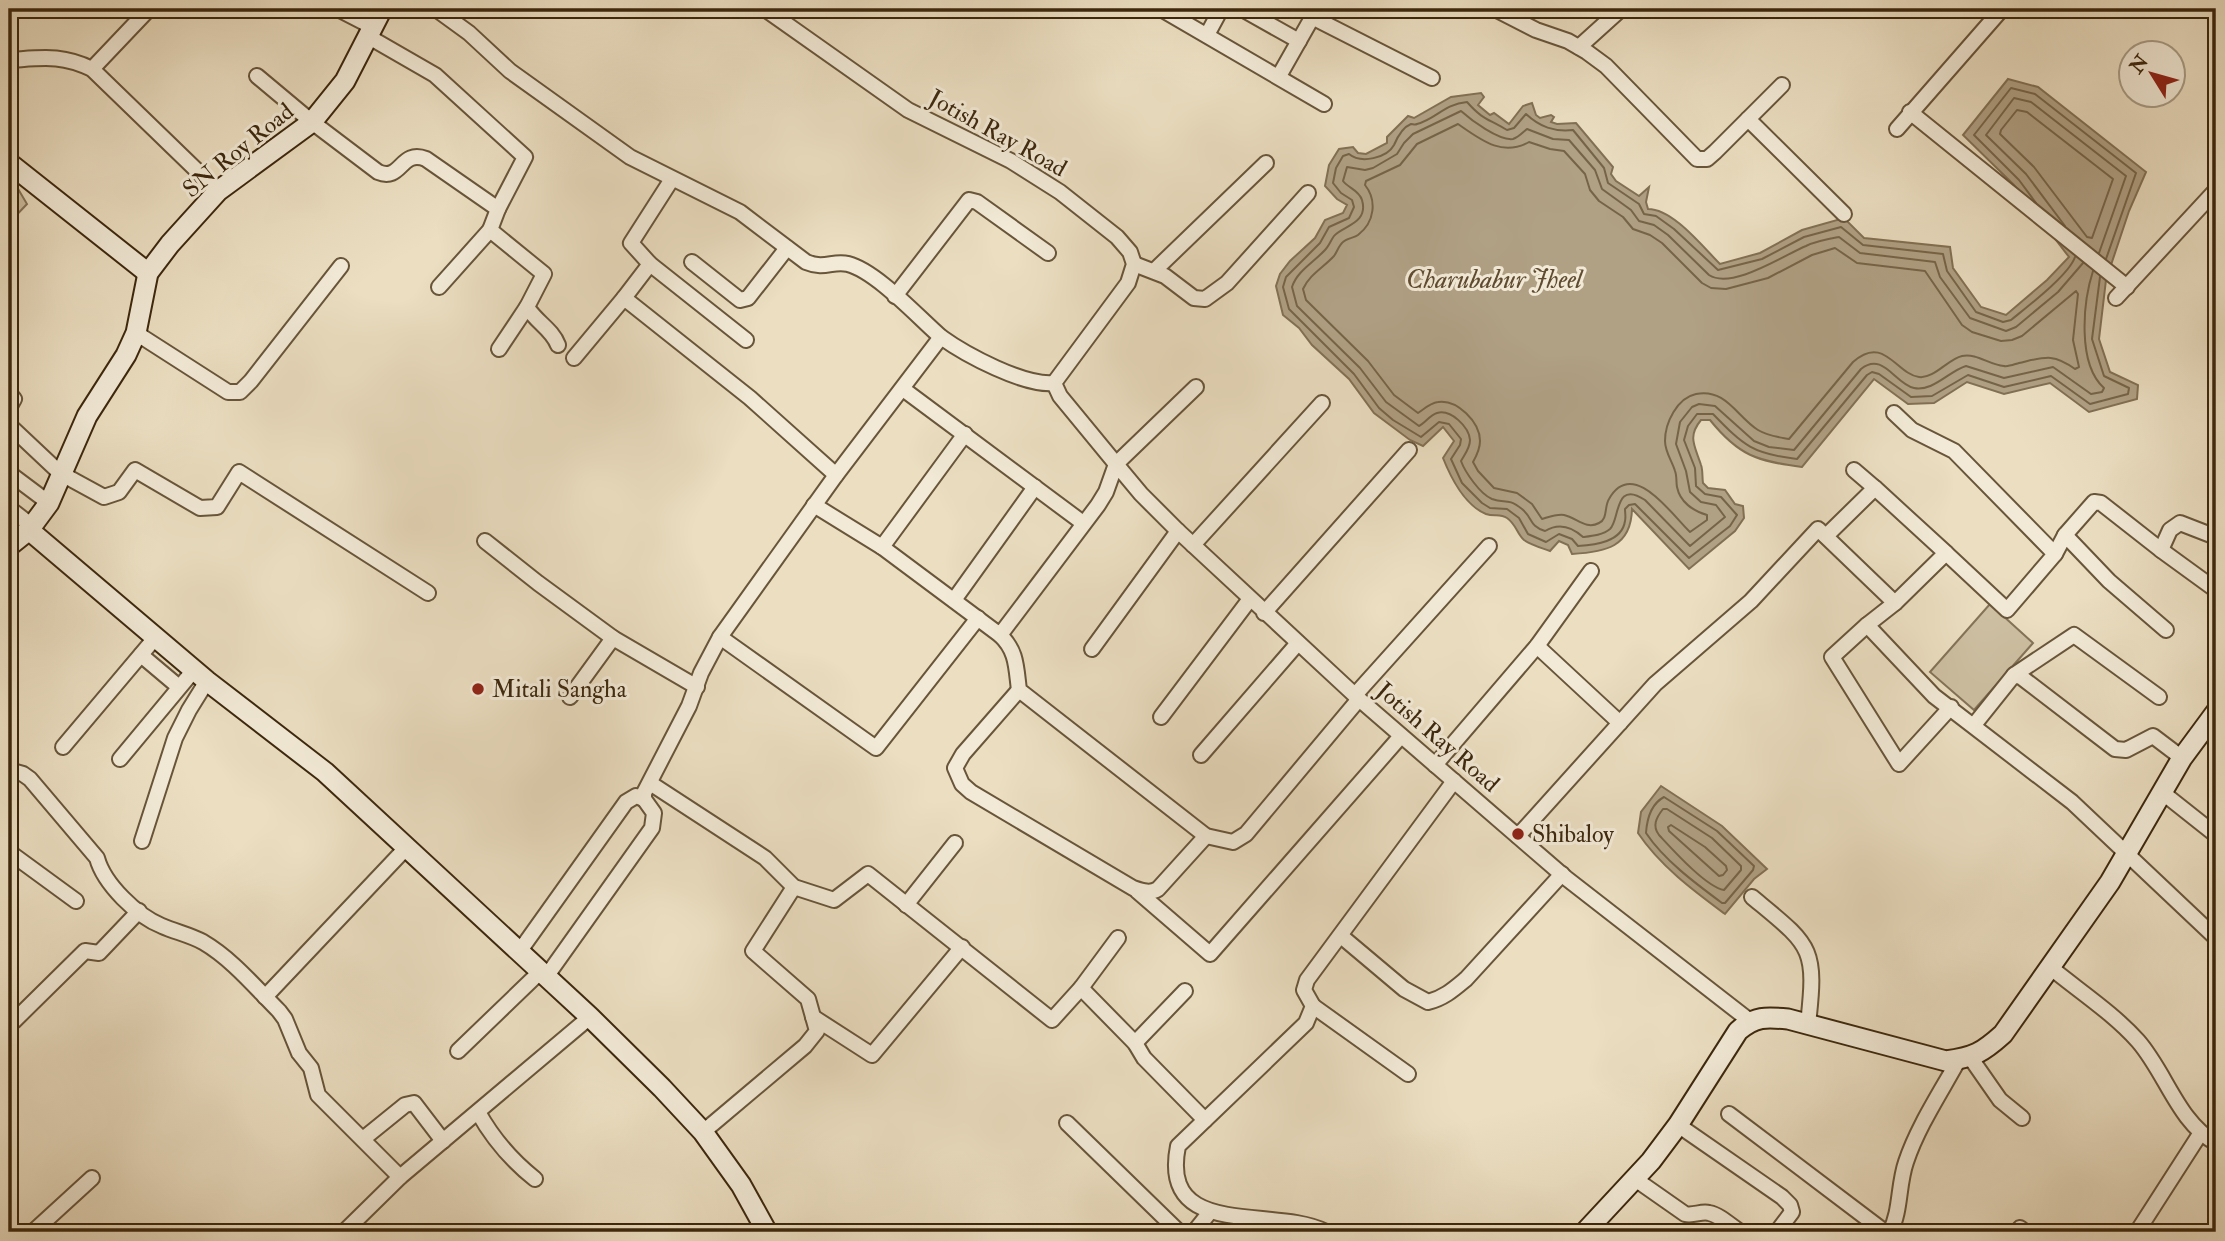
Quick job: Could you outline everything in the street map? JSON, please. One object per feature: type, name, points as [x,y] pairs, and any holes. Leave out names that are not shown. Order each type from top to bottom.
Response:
[{"type":"street","points":[[92,69],[149,9]]},
{"type":"street","points":[[338,9],[435,75],[525,157],[490,230],[439,287]]},
{"type":"street","name":"SN Roy Road","points":[[9,546],[30,528],[49,503],[87,416],[126,355],[136,333],[148,274],[170,244],[218,191],[312,122],[345,81],[382,9]]},
{"type":"street","points":[[436,9],[469,33],[533,89],[630,156],[740,212],[806,262],[818,267],[844,262],[856,266],[941,337],[968,355],[1013,374],[1045,383],[1054,383],[1128,283],[1134,264],[1172,280],[1194,298],[1205,299],[1227,283],[1308,193]]},
{"type":"street","name":"Jotish Ray Road","points":[[765,9],[908,110],[1011,161],[1060,192],[1117,237],[1130,251],[1134,264]]},
{"type":"street","points":[[1161,9],[1324,104]]},
{"type":"street","points":[[1206,35],[1221,9]]},
{"type":"street","points":[[1242,9],[1299,41]]},
{"type":"street","points":[[1494,9],[1579,47],[1606,66],[1697,159],[1707,159],[1782,85]]},
{"type":"street","points":[[1579,47],[1621,9]]},
{"type":"street","points":[[1896,129],[2002,9]]},
{"type":"street","points":[[1279,76],[1314,13],[1432,78]]},
{"type":"street","points":[[9,60],[60,58],[73,60],[92,69],[218,191]]},
{"type":"street","points":[[257,76],[378,172],[386,175],[394,173],[406,159],[419,156],[498,209]]},
{"type":"street","points":[[1910,112],[2122,292],[2216,190]]},
{"type":"street","points":[[1748,119],[1844,214]]},
{"type":"street","points":[[9,163],[148,274]]},
{"type":"street","points":[[1154,271],[1266,163]]},
{"type":"street","points":[[672,179],[631,243],[650,264],[746,340]]},
{"type":"street","points":[[895,296],[969,200],[976,202],[1048,253]]},
{"type":"street","points":[[490,230],[544,274],[527,307],[499,349]]},
{"type":"street","points":[[692,262],[740,300],[748,298],[787,248]]},
{"type":"street","points":[[574,358],[650,264]]},
{"type":"street","points":[[136,333],[228,392],[240,392],[251,382],[341,266]]},
{"type":"street","points":[[624,298],[750,398],[836,475]]},
{"type":"street","points":[[527,307],[532,317],[554,335],[558,345]]},
{"type":"street","points":[[644,799],[644,793],[720,637],[836,475],[941,337]]},
{"type":"street","name":"Jotish Ray Road","points":[[1054,383],[1060,396],[1141,494],[1264,613],[1401,736],[1562,874],[1750,1021]]},
{"type":"street","points":[[1000,635],[1105,492],[1116,464],[1196,387]]},
{"type":"street","points":[[903,388],[1083,523]]},
{"type":"street","points":[[9,393],[14,399],[9,408]]},
{"type":"street","points":[[1193,545],[1322,403]]},
{"type":"street","points":[[1894,413],[1912,430],[1954,451],[2055,554]]},
{"type":"street","points":[[9,425],[60,473],[104,497],[119,492],[135,470],[200,508],[217,506],[239,472],[428,593]]},
{"type":"street","points":[[882,547],[965,434]]},
{"type":"street","points":[[1264,613],[1409,450]]},
{"type":"street","points":[[1854,470],[2007,610],[2055,554],[2065,535],[2094,502],[2101,503],[2216,590]]},
{"type":"street","points":[[9,473],[49,503]]},
{"type":"street","points":[[954,600],[1035,487]]},
{"type":"street","points":[[1826,536],[1875,488]]},
{"type":"street","points":[[814,505],[882,547],[1010,644],[1015,654],[1019,690],[1206,836],[1233,842],[1246,834],[1357,697],[1489,546]]},
{"type":"street","points":[[9,508],[200,676],[325,772],[590,1017],[703,1132],[741,1185],[767,1232]]},
{"type":"street","points":[[2161,550],[2170,530],[2180,523],[2216,537]]},
{"type":"street","points":[[1518,836],[1655,684],[1751,601],[1818,529],[1895,603]]},
{"type":"street","points":[[1092,649],[1178,531]]},
{"type":"street","points":[[2065,535],[2109,581],[2166,630]]},
{"type":"street","points":[[485,541],[613,638],[697,687]]},
{"type":"street","points":[[1946,553],[1895,603],[1832,657],[1899,764],[1951,707]]},
{"type":"street","points":[[1435,765],[1537,646],[1591,571]]},
{"type":"street","points":[[1161,717],[1250,599]]},
{"type":"street","points":[[720,637],[876,748],[978,618]]},
{"type":"street","points":[[1867,625],[1934,696],[2072,802],[2216,938]]},
{"type":"street","points":[[1974,725],[2014,675],[2074,635],[2159,697]]},
{"type":"street","points":[[63,747],[155,638]]},
{"type":"street","points":[[570,697],[613,638]]},
{"type":"street","points":[[1201,755],[1298,643]]},
{"type":"street","points":[[1537,646],[1620,723]]},
{"type":"street","points":[[141,655],[179,687]]},
{"type":"street","points":[[2014,675],[2021,677],[2115,749],[2126,750],[2153,736],[2182,758]]},
{"type":"street","points":[[120,759],[179,687],[200,676]]},
{"type":"street","points":[[142,841],[175,738],[200,676]]},
{"type":"street","points":[[1019,690],[963,754],[955,768],[957,775],[971,792],[1133,888],[1210,954],[1401,736]]},
{"type":"street","points":[[1585,1232],[1635,1179],[1678,1125],[1738,1031],[1750,1021],[1788,1019],[1946,1060],[1964,1058],[1988,1048],[2003,1034],[2128,853],[2182,758],[2216,712]]},
{"type":"street","points":[[9,770],[30,779],[96,858],[100,870],[117,892],[162,926],[203,942],[228,961],[265,997],[285,1019],[299,1053],[311,1068],[318,1095],[400,1177]]},
{"type":"street","points":[[1408,1073],[1314,1006],[1304,990],[1307,980],[1454,781]]},
{"type":"street","points":[[650,783],[765,858],[793,887],[834,901],[868,874],[1052,1020],[1081,988],[1118,938]]},
{"type":"street","points":[[2163,793],[2216,835]]},
{"type":"street","points":[[458,1051],[543,975],[652,828],[654,813],[644,799],[636,796],[626,802],[519,953]]},
{"type":"street","points":[[1133,888],[1153,892],[1158,889],[1206,836]]},
{"type":"street","points":[[906,905],[955,843]]},
{"type":"street","points":[[265,997],[406,848]]},
{"type":"street","points":[[9,852],[76,901]]},
{"type":"street","points":[[1340,936],[1404,989],[1428,1002],[1437,1000],[1466,979],[1562,874]]},
{"type":"street","points":[[703,1132],[814,1037],[817,1031],[808,999],[752,951],[793,887]]},
{"type":"street","points":[[1752,897],[1793,931],[1810,956],[1812,988],[1808,1024]]},
{"type":"street","points":[[10,1022],[85,951],[99,953],[139,911]]},
{"type":"street","points":[[813,1017],[872,1055],[962,947]]},
{"type":"street","points":[[2050,967],[2136,1039],[2189,1120],[2200,1134],[2216,1143]]},
{"type":"street","points":[[1081,988],[1205,1120]]},
{"type":"street","points":[[1135,1043],[1185,991]]},
{"type":"street","points":[[1314,1006],[1306,1023],[1178,1146],[1177,1181],[1184,1195],[1210,1212],[1230,1217],[1298,1222],[1326,1232]]},
{"type":"street","points":[[344,1232],[400,1177],[590,1017]]},
{"type":"street","points":[[1964,1058],[2000,1100],[2022,1118]]},
{"type":"street","points":[[1729,1114],[1893,1230],[1911,1146],[1964,1058]]},
{"type":"street","points":[[363,1139],[405,1105],[414,1103],[443,1141]]},
{"type":"street","points":[[478,1112],[488,1131],[509,1156],[536,1179]]},
{"type":"street","points":[[1067,1123],[1179,1232]]},
{"type":"street","points":[[1678,1125],[1790,1205],[1792,1212],[1777,1232]]},
{"type":"street","points":[[2137,1232],[2200,1134]]},
{"type":"street","points":[[33,1232],[92,1178]]},
{"type":"street","points":[[1635,1179],[1685,1214],[1690,1216],[1712,1213],[1740,1232]]},
{"type":"street","points":[[1194,1232],[1210,1212]]},
{"type":"shaded area","points":[[14,182],[27,204],[9,223],[9,188]]},
{"type":"shaded area","points":[[1990,604],[2033,643],[1974,710],[1930,672]]},
{"type":"water","name":"Charubabur Jheel","points":[[2008,79],[2038,87],[2146,172],[2129,211],[2106,280],[2099,339],[2110,372],[2138,385],[2137,399],[2089,412],[2050,383],[2004,394],[1967,382],[1934,403],[1908,404],[1874,379],[1802,467],[1750,455],[1730,442],[1710,420],[1701,420],[1693,437],[1702,467],[1703,483],[1708,488],[1725,490],[1735,504],[1743,506],[1744,518],[1735,531],[1689,569],[1632,509],[1627,532],[1622,539],[1606,549],[1572,554],[1568,545],[1559,541],[1550,551],[1527,542],[1507,518],[1478,510],[1459,490],[1443,458],[1454,441],[1443,427],[1423,446],[1410,440],[1374,413],[1349,379],[1283,315],[1276,286],[1280,274],[1315,238],[1325,220],[1343,213],[1347,205],[1325,186],[1329,165],[1339,149],[1353,147],[1358,153],[1366,154],[1387,143],[1387,137],[1408,116],[1414,118],[1451,97],[1481,93],[1484,97],[1478,105],[1490,115],[1494,113],[1509,124],[1523,106],[1532,103],[1536,115],[1540,118],[1551,115],[1554,117],[1551,122],[1557,124],[1576,123],[1613,167],[1611,174],[1616,181],[1639,196],[1649,187],[1646,202],[1648,209],[1667,215],[1677,222],[1720,264],[1760,253],[1802,230],[1844,218],[1864,238],[1950,247],[1953,268],[1981,307],[2006,315],[2069,257],[2014,185],[1963,135]]},
{"type":"water","points":[[1661,786],[1722,826],[1767,869],[1754,879],[1725,914],[1667,867],[1638,833],[1641,812]]},
{"type":"place","name":"Mitali Sangha","points":[[478,689]]},
{"type":"place","name":"Shibaloy","points":[[1518,834]]}]
